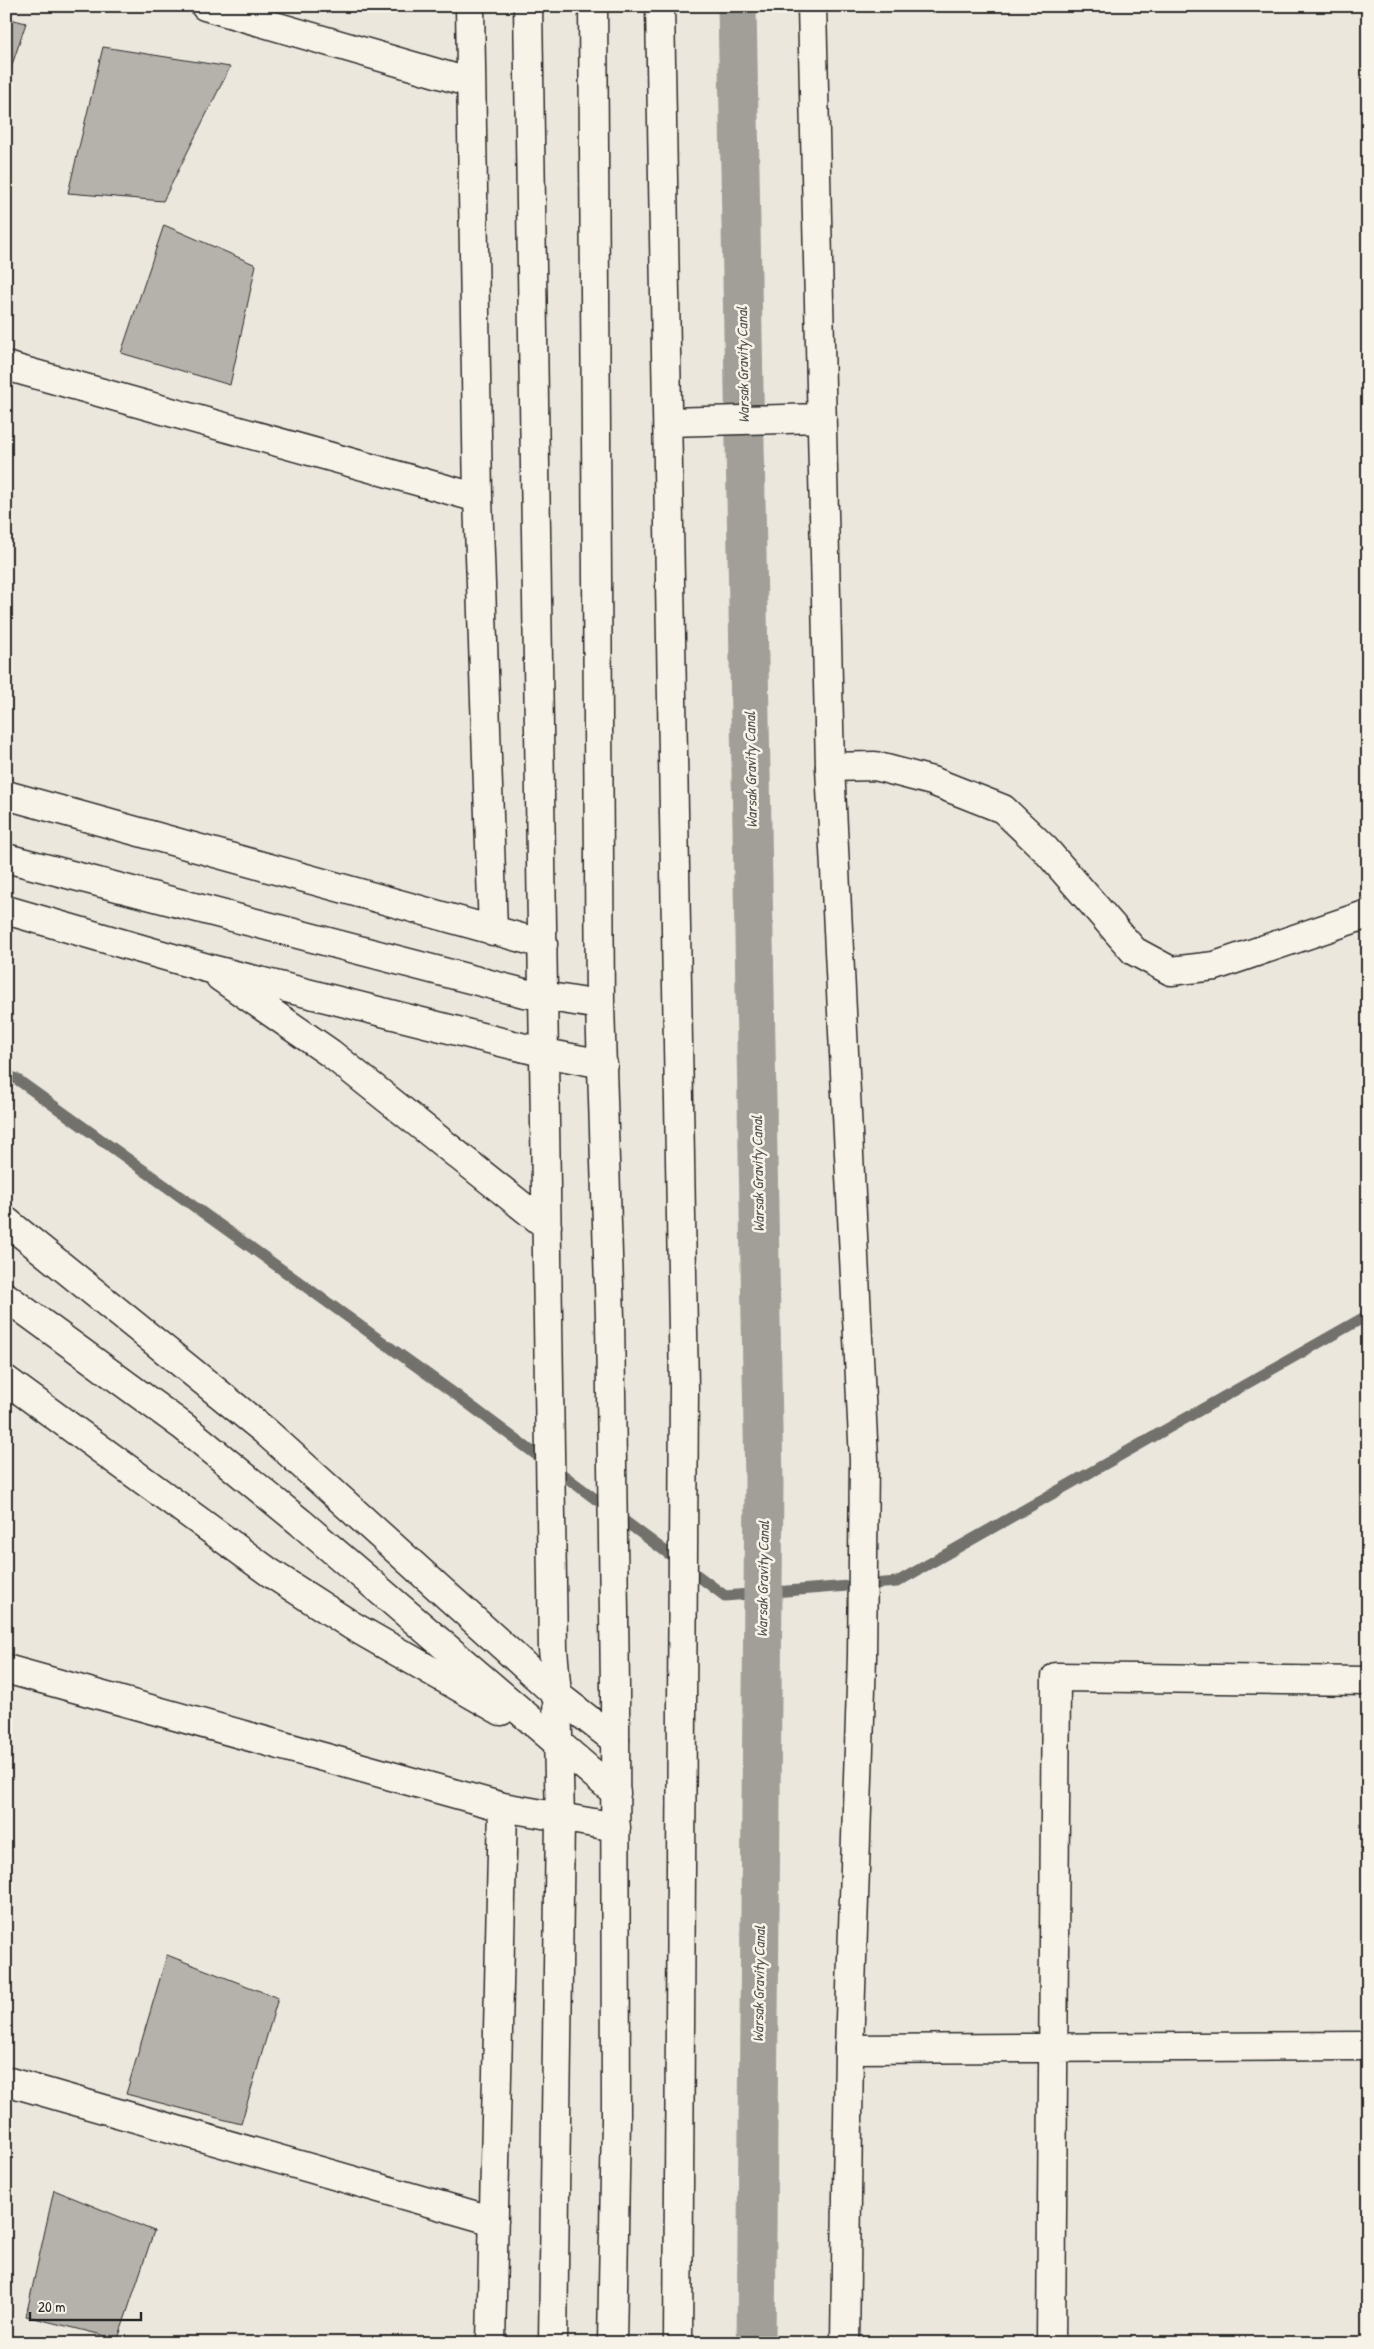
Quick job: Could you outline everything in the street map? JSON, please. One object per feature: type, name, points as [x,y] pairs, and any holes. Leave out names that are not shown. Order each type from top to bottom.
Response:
[{"type":"main road","points":[[205,6],[471,83]]},
{"type":"main road","points":[[470,6],[478,498],[493,931]]},
{"type":"main road","points":[[528,6],[553,1649],[557,1695],[560,1819],[553,2343]]},
{"type":"main road","points":[[593,6],[600,1006],[610,1318],[616,1793],[616,2119],[612,2343]]},
{"type":"main road","points":[[660,6],[684,1389],[678,2343]]},
{"type":"main road","points":[[812,6],[830,767],[864,1460],[862,1657],[849,2049],[845,2343]]},
{"type":"main road","points":[[6,366],[478,498]]},
{"type":"main road","points":[[668,422],[822,418]]},
{"type":"main road","points":[[830,767],[875,766],[932,781],[1003,809],[1045,848],[1134,951],[1171,971],[1215,966],[1368,914]]},
{"type":"main road","points":[[6,795],[543,944]]},
{"type":"main road","points":[[6,858],[544,998],[600,1006]]},
{"type":"main road","points":[[6,910],[208,968],[545,1053],[603,1064]]},
{"type":"main road","points":[[208,968],[330,1054],[547,1226]]},
{"type":"main road","points":[[6,1221],[265,1430],[557,1695],[615,1740]]},
{"type":"main road","points":[[6,1296],[191,1433],[300,1522],[616,1793]]},
{"type":"main road","points":[[6,1380],[269,1572],[351,1625],[558,1744]]},
{"type":"main road","points":[[6,1669],[503,1807],[525,1810],[560,1819],[616,1827]]},
{"type":"main road","points":[[1051,2343],[1056,1676],[1368,1681]]},
{"type":"main road","points":[[491,2343],[503,1807]]},
{"type":"main road","points":[[849,2049],[1368,2046]]},
{"type":"main road","points":[[6,2081],[494,2221]]},
{"type":"building","points":[[6,18],[26,23],[6,83]]},
{"type":"building","points":[[103,47],[230,67],[163,201],[68,193]]},
{"type":"building","points":[[164,225],[256,265],[230,385],[121,353]]},
{"type":"building","points":[[167,1955],[278,1998],[241,2124],[126,2094]]},
{"type":"building","points":[[54,2190],[154,2231],[118,2339],[26,2316]]},
{"type":"waterway","name":"Warsak Gravity Canal","points":[[737,6],[764,1483],[756,2343]]},
{"type":"waterway","points":[[6,1074],[18,1080],[455,1394],[725,1596],[897,1582],[1368,1315]]}]
